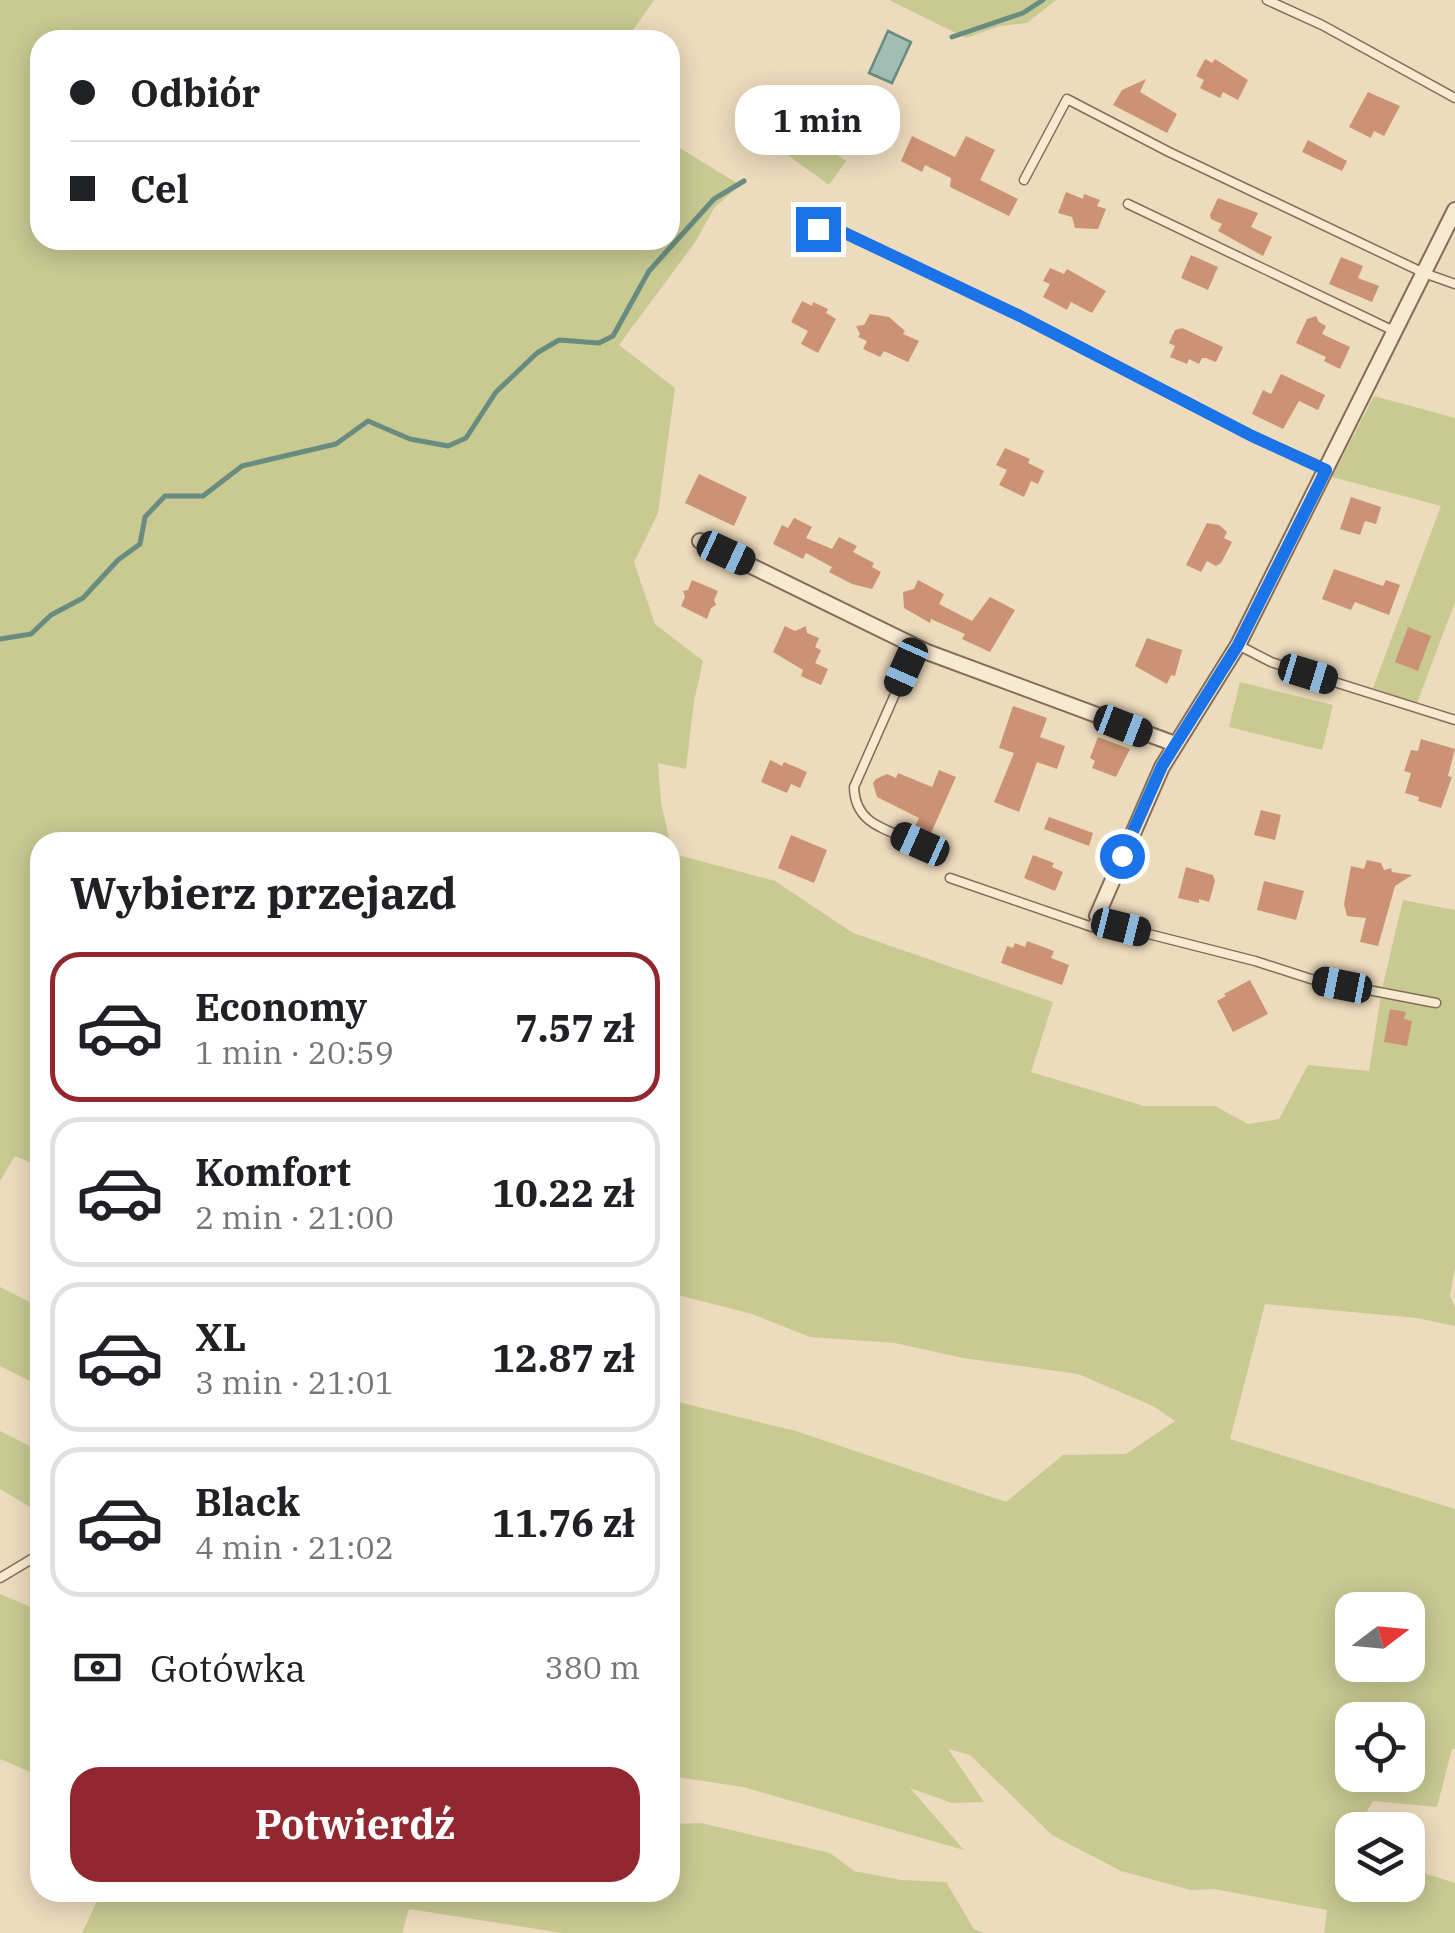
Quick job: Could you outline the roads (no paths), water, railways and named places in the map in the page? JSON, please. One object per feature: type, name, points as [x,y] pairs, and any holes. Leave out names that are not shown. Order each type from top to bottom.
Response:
[{"type":"street","points":[[1097,916],[1175,744],[1238,645],[1455,210]]},
{"type":"street","points":[[700,541],[927,652],[1175,744]]},
{"type":"lane","points":[[1267,0],[1322,25],[1455,98]]},
{"type":"lane","points":[[1024,180],[1068,99],[1169,152],[1424,273],[1455,284]]},
{"type":"lane","points":[[1128,204],[1394,332]]},
{"type":"lane","points":[[818,229],[830,226],[848,234],[1326,470]]},
{"type":"lane","points":[[1238,645],[1271,662],[1455,720]]},
{"type":"lane","points":[[920,844],[864,818],[855,803],[854,786],[906,667],[927,652]]},
{"type":"lane","points":[[950,878],[1092,927],[1097,916],[1121,927],[1312,979],[1436,1004]]},
{"type":"lane","points":[[0,1578],[30,1560]]},
{"type":"water","points":[[888,31],[911,42],[892,83],[869,73]]},
{"type":"waterway","points":[[952,37],[1023,13],[1043,0]]},
{"type":"waterway","points":[[680,237],[714,199],[744,181]]},
{"type":"waterway","points":[[0,639],[31,634],[51,615],[83,598],[118,560],[140,544],[145,517],[165,496],[203,496],[242,466],[336,444],[368,421],[410,439],[448,446],[466,438],[496,392],[537,353],[559,340],[599,343],[613,336],[649,271],[668,250]]}]
